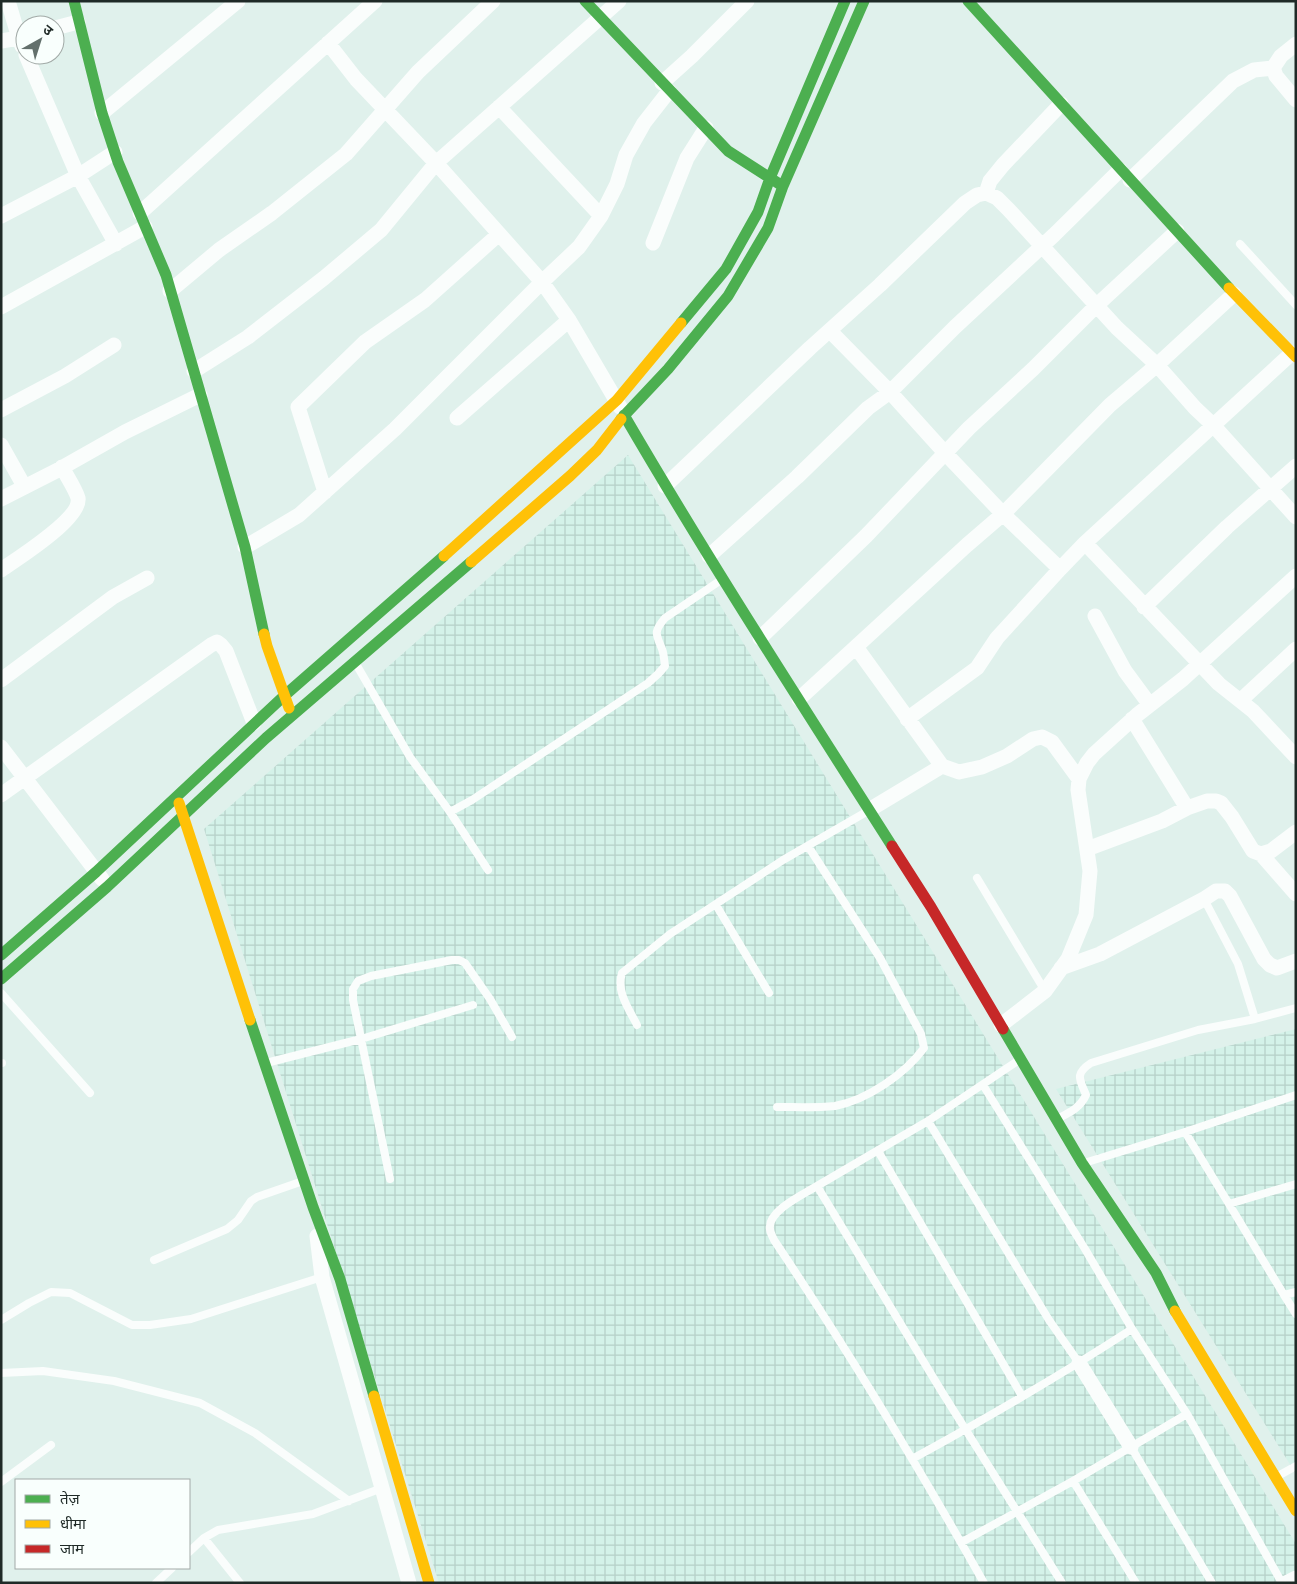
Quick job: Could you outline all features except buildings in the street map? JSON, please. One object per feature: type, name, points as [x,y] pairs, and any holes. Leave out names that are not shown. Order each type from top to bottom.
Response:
[{"type":"main road","points":[[74,1],[102,113],[115,152],[166,275],[245,547],[267,646],[292,715]]},
{"type":"main road","points":[[585,1],[728,151],[783,186]]},
{"type":"main road","points":[[1,955],[96,872],[254,723],[478,526],[617,400],[726,269],[758,212],[770,178],[845,1]]},
{"type":"main road","points":[[1,979],[107,887],[182,815],[292,715],[570,476],[597,450],[624,415],[668,369],[728,296],[768,228],[783,186],[864,1]]},
{"type":"main road","points":[[968,1],[1234,294],[1294,355]]},
{"type":"main road","points":[[624,415],[665,486],[723,579],[931,907],[1057,1118],[1082,1164],[1156,1273],[1172,1306],[1296,1511]]},
{"type":"main road","points":[[176,796],[264,1063],[313,1207],[340,1279],[429,1583]]},
{"type":"street","points":[[8,1],[15,20]]},
{"type":"street","points":[[102,113],[238,1]]},
{"type":"street","points":[[1,307],[116,244],[328,43],[375,1]]},
{"type":"street","points":[[170,291],[218,250],[272,213],[346,154],[418,72],[493,1]]},
{"type":"street","points":[[194,371],[248,337],[324,278],[381,230],[436,163],[619,1]]},
{"type":"street","points":[[245,547],[299,515],[325,492],[395,429],[542,282],[580,247],[601,216],[617,184],[626,155],[666,87],[692,56],[747,1]]},
{"type":"street","points":[[65,25],[78,22]]},
{"type":"street","points":[[1,41],[15,39]]},
{"type":"street","points":[[328,43],[356,79],[436,163],[542,282],[569,320],[624,415]]},
{"type":"street","points":[[1273,68],[1281,56],[1296,44]]},
{"type":"street","points":[[30,65],[78,176],[116,244]]},
{"type":"street","points":[[1273,68],[1276,76],[1296,100]]},
{"type":"street","points":[[709,556],[797,477],[868,408],[890,392],[955,327],[1042,246],[1233,81],[1254,70],[1273,68]]},
{"type":"street","points":[[986,193],[990,181],[1003,164],[1061,104]]},
{"type":"street","points":[[499,107],[601,216]]},
{"type":"street","points":[[653,243],[687,158],[706,128]]},
{"type":"street","points":[[1,216],[78,176],[115,152]]},
{"type":"street","points":[[665,486],[965,203],[977,195],[986,193],[997,198],[1003,204],[1117,328],[1157,365],[1296,518]]},
{"type":"street","points":[[760,638],[866,536],[969,428],[1034,369],[1097,305],[1177,232]]},
{"type":"street","points":[[325,492],[298,407],[365,342],[425,300],[499,234]]},
{"type":"street","points":[[799,699],[1003,514],[1110,405],[1157,365],[1234,294]]},
{"type":"street","points":[[457,418],[569,320]]},
{"type":"street","points":[[830,331],[890,392],[1003,514],[1060,569]]},
{"type":"street","points":[[1,410],[65,376],[114,345]]},
{"type":"street","points":[[907,719],[977,668],[997,638],[1085,543],[1213,425],[1294,355]]},
{"type":"street","points":[[1,499],[125,432],[200,395]]},
{"type":"street","points":[[1,445],[24,486]]},
{"type":"street","points":[[1144,607],[1227,527],[1296,466]]},
{"type":"street","points":[[1,570],[45,539],[77,507],[78,498],[62,467]]},
{"type":"street","points":[[1085,543],[1219,684],[1228,693],[1241,700],[1253,710],[1296,757]]},
{"type":"street","points":[[1000,1024],[1044,991],[1068,959],[1086,916],[1090,871],[1078,790],[1079,779],[1087,763],[1094,754],[1132,719],[1184,680],[1296,576]]},
{"type":"street","points":[[1,680],[113,597],[147,578]]},
{"type":"street","points":[[1095,616],[1125,671],[1150,705]]},
{"type":"street","points":[[1,795],[211,644],[217,642],[226,651],[254,723]]},
{"type":"street","points":[[856,647],[942,766],[959,772],[982,767],[1007,756],[1033,739],[1042,737],[1052,742],[1079,779]]},
{"type":"street","points":[[1241,700],[1295,651]]},
{"type":"street","points":[[1132,719],[1188,808]]},
{"type":"street","points":[[1,747],[107,887]]},
{"type":"street","points":[[870,810],[942,766]]},
{"type":"street","points":[[1087,849],[1162,821],[1188,808],[1207,801],[1216,801],[1221,803],[1232,817],[1253,851],[1261,854],[1296,894]]},
{"type":"street","points":[[1261,854],[1272,851],[1296,832]]},
{"type":"street","points":[[1061,968],[1100,954],[1216,891],[1225,891],[1230,896],[1264,959],[1270,965],[1277,968],[1296,961]]},
{"type":"street","points":[[313,1207],[322,1277],[409,1583]]},
{"type":"street","points":[[1079,1364],[1131,1447]]},
{"type":"street","points":[[1284,1583],[1296,1578]]},
{"type":"lane","points":[[1240,244],[1296,305]]},
{"type":"lane","points":[[450,812],[648,683],[665,666],[663,651],[656,634],[658,626],[664,618],[723,579]]},
{"type":"lane","points":[[355,662],[410,757],[450,812],[488,870]]},
{"type":"lane","points":[[638,1026],[620,992],[619,981],[622,973],[670,934],[783,860],[870,810]]},
{"type":"lane","points":[[777,1107],[835,1106],[871,1094],[917,1057],[924,1048],[921,1034],[880,958],[808,846]]},
{"type":"lane","points":[[977,878],[1044,991]]},
{"type":"lane","points":[[1204,899],[1238,964],[1255,1019]]},
{"type":"lane","points":[[716,905],[769,993]]},
{"type":"lane","points":[[390,1179],[353,1000],[353,989],[358,981],[371,976],[459,960],[465,963],[490,999],[512,1036]]},
{"type":"lane","points":[[1,993],[90,1093]]},
{"type":"lane","points":[[264,1063],[361,1039],[473,1005]]},
{"type":"lane","points":[[1057,1118],[1075,1110],[1082,1103],[1086,1095],[1079,1077],[1080,1072],[1091,1063],[1198,1030],[1255,1019],[1296,1008]]},
{"type":"lane","points":[[984,1583],[912,1458],[829,1323],[774,1240],[769,1228],[772,1217],[781,1208],[928,1121],[1021,1059]]},
{"type":"lane","points":[[983,1085],[1085,1249],[1132,1329],[1187,1414],[1284,1583]]},
{"type":"lane","points":[[1082,1164],[1185,1132],[1296,1094]]},
{"type":"lane","points":[[928,1121],[1049,1320],[1079,1364]]},
{"type":"lane","points":[[1185,1132],[1296,1314]]},
{"type":"lane","points":[[878,1151],[1022,1396]]},
{"type":"lane","points":[[154,1260],[227,1229],[238,1220],[251,1201],[257,1197],[305,1181]]},
{"type":"lane","points":[[1229,1204],[1296,1184]]},
{"type":"lane","points":[[817,1186],[1016,1512],[1062,1583]]},
{"type":"lane","points":[[1,1320],[29,1302],[51,1292],[70,1293],[132,1325],[150,1325],[191,1319],[322,1277]]},
{"type":"lane","points":[[1284,1295],[1296,1292]]},
{"type":"lane","points":[[912,1458],[966,1430],[1079,1364],[1132,1329]]},
{"type":"lane","points":[[1,1373],[43,1371],[114,1381],[200,1404],[255,1433],[349,1500]]},
{"type":"lane","points":[[962,1542],[1073,1481],[1187,1414]]},
{"type":"lane","points":[[1,1482],[51,1445]]},
{"type":"lane","points":[[1131,1447],[1212,1583]]},
{"type":"lane","points":[[1275,1477],[1296,1466]]},
{"type":"lane","points":[[1073,1481],[1136,1583]]},
{"type":"lane","points":[[190,1551],[204,1538],[218,1530],[313,1514],[382,1488]]},
{"type":"lane","points":[[204,1538],[240,1583]]},
{"type":"lane","points":[[156,1583],[171,1569]]},
{"type":"shaded area","points":[[628,455],[1296,1544],[1296,1583],[439,1583],[204,829]]},
{"type":"shaded area","points":[[1296,1029],[1296,1474],[1056,1089]]},
{"type":"traffic: fast","points":[[74,1],[102,113],[118,162],[166,275],[245,547],[264,634]]},
{"type":"traffic: fast","points":[[585,1],[728,151],[781,185]]},
{"type":"traffic: fast","points":[[681,323],[726,269],[758,212],[770,178],[845,1]]},
{"type":"traffic: fast","points":[[621,419],[668,369],[728,296],[768,228],[783,186],[864,1]]},
{"type":"traffic: fast","points":[[968,1],[1229,288]]},
{"type":"traffic: fast","points":[[624,415],[722,578],[892,846]]},
{"type":"traffic: fast","points":[[1,955],[96,872],[284,696],[444,556]]},
{"type":"traffic: fast","points":[[1,979],[107,887],[266,738],[471,562]]},
{"type":"traffic: fast","points":[[250,1020],[313,1207],[340,1279],[374,1396]]},
{"type":"traffic: fast","points":[[1003,1029],[1082,1163],[1156,1273],[1175,1311]]},
{"type":"traffic: slow","points":[[1229,288],[1296,357]]},
{"type":"traffic: slow","points":[[444,556],[617,400],[681,323]]},
{"type":"traffic: slow","points":[[471,562],[570,476],[597,450],[621,419]]},
{"type":"traffic: slow","points":[[264,634],[289,708]]},
{"type":"traffic: slow","points":[[179,803],[250,1020]]},
{"type":"traffic: slow","points":[[1175,1311],[1296,1511]]},
{"type":"traffic: slow","points":[[374,1396],[429,1583]]},
{"type":"traffic: jam","points":[[892,846],[931,907],[1003,1029]]}]
